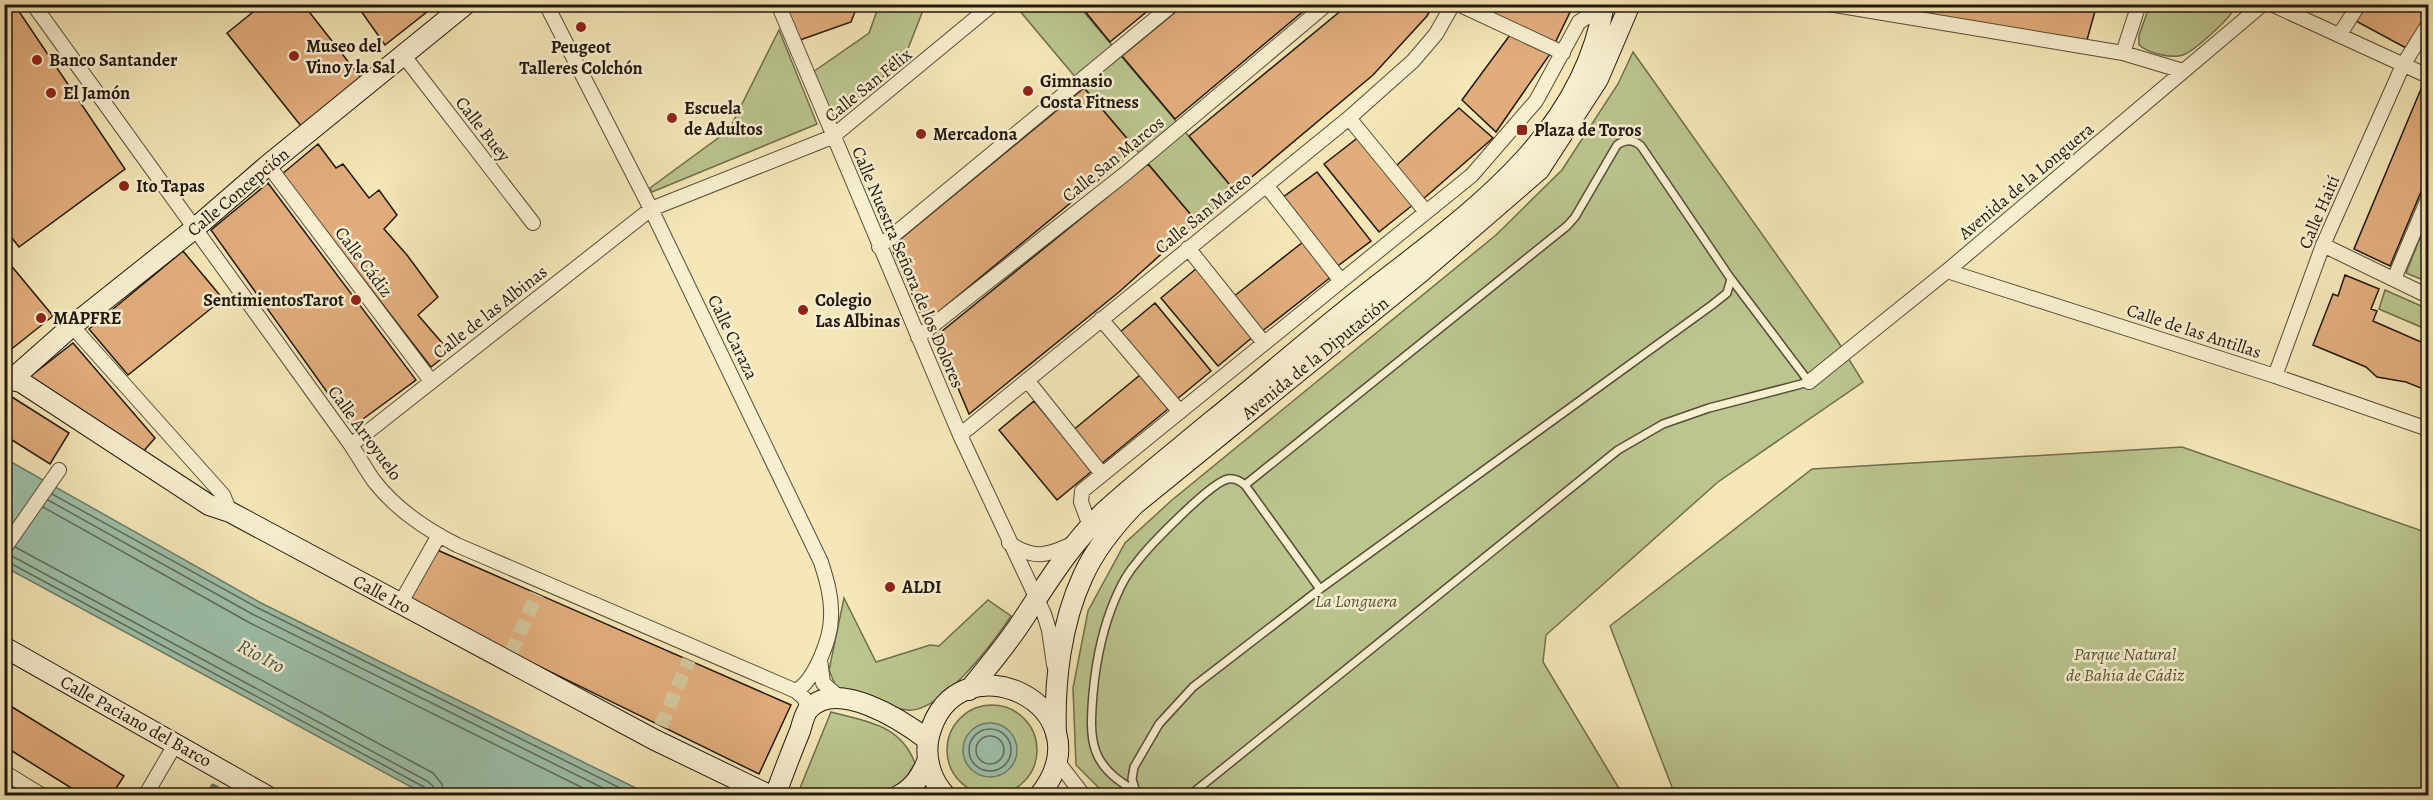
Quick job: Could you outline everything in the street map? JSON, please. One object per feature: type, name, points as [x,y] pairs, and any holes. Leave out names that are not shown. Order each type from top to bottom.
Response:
[{"type":"main road","name":"Calle Concepción","points":[[8,378],[194,229],[268,165],[466,4]]},
{"type":"main road","name":"Avenida de la Diputación","points":[[1057,761],[1055,706],[1064,637],[1072,604],[1088,567],[1116,524],[1134,505],[1421,272],[1539,170],[1598,79],[1630,4]]},
{"type":"main road","name":"Avenida de la Diputación","points":[[969,690],[1002,650],[1074,543],[1090,526],[1131,488],[1346,310],[1468,214],[1512,175],[1556,121],[1579,83],[1596,42],[1603,10]]},
{"type":"main road","name":"Calle Iro","points":[[8,378],[21,382],[209,505],[230,512],[400,604],[658,733],[773,795],[808,711]]},
{"type":"main road","name":"Calle Paciano del Barco","points":[[4,647],[267,795]]},
{"type":"main road","points":[[898,795],[908,790],[919,778],[932,727],[946,704],[969,690],[996,685],[1022,693],[1044,710],[1056,734]]},
{"type":"main road","points":[[808,711],[822,700],[840,698],[872,706],[904,722],[928,749],[933,787],[946,795]]},
{"type":"main road","points":[[1039,795],[1053,774],[1057,761]]},
{"type":"street","name":"Calle Arroyuelo","points":[[33,4],[351,445],[374,481],[396,504],[439,536],[540,588],[692,654],[796,690]]},
{"type":"street","name":"Calle Caraza","points":[[546,4],[651,209],[821,562],[830,590],[831,619],[820,660],[806,684],[796,690]]},
{"type":"street","name":"Calle Nuestra Señora de los Dolores","points":[[778,4],[832,137],[960,435],[1036,598],[1049,630],[1057,686]]},
{"type":"street","name":"Calle San Félix","points":[[651,209],[832,137],[993,4]]},
{"type":"street","points":[[879,247],[1173,4]]},
{"type":"street","name":"Calle San Marcos","points":[[918,337],[1126,173],[1328,4]]},
{"type":"street","name":"Calle San Mateo","points":[[960,435],[1349,118],[1413,62],[1436,34],[1453,4]]},
{"type":"street","points":[[1458,4],[1563,53]]},
{"type":"street","points":[[1829,4],[2123,53],[2183,71]]},
{"type":"street","points":[[2123,53],[2139,4]]},
{"type":"street","name":"Avenida de la Longuera","points":[[1809,382],[1947,271],[2263,4]]},
{"type":"street","points":[[2271,4],[2428,76]]},
{"type":"street","points":[[2340,34],[2359,4]]},
{"type":"street","points":[[1090,526],[1080,496],[1082,492],[1472,174],[1536,101],[1579,22],[1603,10]]},
{"type":"street","name":"Calle Haití","points":[[2275,376],[2323,245],[2403,65],[2428,25]]},
{"type":"street","name":"Calle Buey","points":[[404,56],[533,223]]},
{"type":"street","points":[[1349,118],[1426,212]]},
{"type":"street","name":"Calle Cádiz","points":[[268,165],[431,381]]},
{"type":"street","points":[[1266,185],[1341,281]]},
{"type":"street","points":[[2394,279],[2428,199]]},
{"type":"street","name":"Calle de las Albinas","points":[[351,445],[651,209]]},
{"type":"street","points":[[2323,245],[2428,296]]},
{"type":"street","points":[[1188,248],[1264,344]]},
{"type":"street","name":"Calle de las Antillas","points":[[1947,271],[2275,376],[2428,429]]},
{"type":"street","points":[[1101,319],[1180,412]]},
{"type":"street","points":[[72,326],[223,495],[230,512]]},
{"type":"street","points":[[1027,380],[1102,474]]},
{"type":"street","points":[[171,480],[181,481],[189,476],[193,468],[191,459]]},
{"type":"street","points":[[4,549],[59,470]]},
{"type":"street","points":[[400,604],[439,536]]},
{"type":"street","points":[[1009,543],[1021,551],[1039,555],[1054,552],[1074,543]]},
{"type":"street","points":[[820,660],[823,683],[840,698]]},
{"type":"street","points":[[796,690],[805,699],[808,711]]},
{"type":"street","points":[[145,795],[176,743]]},
{"type":"street","points":[[1057,761],[1084,795]]},
{"type":"street","points":[[4,772],[43,795]]},
{"type":"lane","points":[[1189,795],[1618,450],[1663,424],[1709,408],[1809,382],[1731,279],[1641,146],[1632,140],[1621,142],[1617,145],[1575,217],[1567,226],[1245,485]]},
{"type":"lane","points":[[1136,793],[1132,779],[1134,768],[1159,724],[1193,687],[1320,589],[1727,293],[1731,279]]},
{"type":"lane","points":[[1136,793],[1104,768],[1096,754],[1092,739],[1095,670],[1103,629],[1116,597],[1130,571],[1170,526],[1222,482],[1234,479],[1245,485],[1320,589]]},
{"type":"green space","points":[[879,5],[925,5],[904,59],[833,119],[813,72],[869,33]]},
{"type":"green space","points":[[1025,5],[1078,5],[1235,191],[1197,222],[1019,10]]},
{"type":"green space","points":[[2150,5],[2228,5],[2232,12],[2217,29],[2188,53],[2166,56],[2139,45],[2139,35]]},
{"type":"green space","points":[[779,30],[817,124],[652,192],[650,188],[729,130]]},
{"type":"green space","name":"La Longuera","points":[[1633,52],[1837,340],[1863,382],[1718,482],[1546,635],[1543,662],[1623,795],[1106,795],[1076,765],[1073,688],[1088,611],[1125,543],[1172,500],[1496,235],[1562,170],[1618,84]]},
{"type":"green space","points":[[2428,218],[2428,282],[2406,273]]},
{"type":"green space","points":[[2385,290],[2428,309],[2428,330],[2379,309]]},
{"type":"green space","name":"Parque Natural de Bahía de Cádiz","points":[[2182,447],[2428,533],[2428,795],[1675,795],[1610,626],[1812,469]]},
{"type":"green space","points":[[844,598],[876,662],[930,645],[939,646],[988,600],[1011,616],[979,658],[950,689],[935,701],[920,708],[907,710],[880,704],[836,687],[829,670]]},
{"type":"green space","points":[[992,705],[1009,709],[1024,718],[1033,733],[1037,750],[1033,767],[1024,782],[1009,791],[992,795],[975,791],[960,782],[951,767],[947,750],[951,733],[960,718],[975,709]]},
{"type":"green space","points":[[831,712],[869,722],[891,732],[901,740],[915,763],[904,782],[886,795],[806,796],[798,793]]},
{"type":"water","name":"Rio Iro","points":[[4,458],[261,603],[650,795],[426,795],[5,567]]},
{"type":"water","points":[[985,723],[995,723],[1005,727],[1013,735],[1017,750],[1013,765],[1005,773],[995,777],[985,777],[975,773],[967,765],[963,755],[963,745],[967,735],[975,727]]},
{"type":"building","points":[[4,4],[14,4],[125,169],[19,247],[4,228]]},
{"type":"building","name":"Museo del Vino y la Sal","points":[[263,4],[303,4],[361,78],[301,126],[227,33]]},
{"type":"building","points":[[356,4],[437,4],[385,45]]},
{"type":"building","points":[[785,4],[858,4],[851,22],[800,40]]},
{"type":"building","points":[[1079,4],[1156,4],[1110,42]]},
{"type":"building","points":[[1185,4],[1312,4],[1175,119],[1122,56]]},
{"type":"building","points":[[1349,4],[1434,4],[1427,16],[1373,75],[1235,191],[1189,136]]},
{"type":"building","points":[[1569,4],[1573,6],[1555,43],[1472,5]]},
{"type":"building","points":[[1863,4],[2097,4],[2087,40]]},
{"type":"building","points":[[2364,4],[2428,4],[2428,13],[2406,48],[2354,20]]},
{"type":"building","points":[[1510,35],[1550,54],[1496,132],[1462,100]]},
{"type":"building","points":[[1084,88],[1136,149],[925,323],[891,247]]},
{"type":"building","points":[[2421,89],[2428,92],[2428,175],[2390,266],[2354,249]]},
{"type":"building","points":[[1459,108],[1493,138],[1422,200],[1396,166]]},
{"type":"building","points":[[1360,136],[1414,204],[1379,232],[1324,164]]},
{"type":"building","points":[[318,144],[336,168],[343,164],[369,198],[379,190],[397,215],[384,229],[407,255],[438,297],[418,315],[450,352],[431,367],[282,174]]},
{"type":"building","points":[[1148,164],[1197,222],[1119,292],[969,414],[936,336]]},
{"type":"building","points":[[1317,172],[1371,241],[1335,268],[1282,198]]},
{"type":"building","points":[[268,183],[416,380],[352,427],[211,230]]},
{"type":"building","points":[[1303,242],[1331,277],[1261,332],[1233,297]]},
{"type":"building","points":[[183,251],[223,299],[128,375],[89,329]]},
{"type":"building","points":[[4,257],[53,316],[4,355]]},
{"type":"building","points":[[1197,268],[1254,336],[1218,366],[1161,298]]},
{"type":"building","points":[[2345,275],[2379,289],[2371,309],[2377,311],[2373,321],[2428,345],[2428,391],[2406,382],[2377,377],[2366,367],[2313,345],[2333,294],[2338,296]]},
{"type":"building","points":[[1155,303],[1211,371],[1176,400],[1120,332]]},
{"type":"building","points":[[73,343],[155,438],[142,453],[27,379]]},
{"type":"building","points":[[1140,375],[1168,409],[1100,465],[1072,431]]},
{"type":"building","points":[[4,392],[69,433],[50,464],[4,435]]},
{"type":"building","points":[[1034,401],[1092,471],[1057,500],[999,430]]},
{"type":"building","points":[[435,549],[791,705],[759,774],[406,601]]},
{"type":"building","points":[[4,702],[124,776],[111,796],[84,796],[4,746]]},
{"type":"waterway","points":[[207,796],[213,786],[230,796]]},
{"type":"tunnel","points":[[511,653],[537,594]]},
{"type":"tunnel","points":[[661,726],[689,660]]},
{"type":"place","name":"Peugeot Talleres Colchón","points":[[581,27]]},
{"type":"place","name":"Museo del Vino y la Sal","points":[[294,56]]},
{"type":"place","name":"Banco Santander","points":[[37,60]]},
{"type":"place","name":"Gimnasio Costa Fitness","points":[[1028,91]]},
{"type":"place","name":"El Jamón","points":[[51,93]]},
{"type":"place","name":"Escuela de Adultos","points":[[672,118]]},
{"type":"place","name":"Plaza de Toros","points":[[1522,130]]},
{"type":"place","name":"Mercadona","points":[[921,134]]},
{"type":"place","name":"Ito Tapas","points":[[124,186]]},
{"type":"place","name":"SentimientosTarot","points":[[356,300]]},
{"type":"place","name":"Colegio Las Albinas","points":[[803,310]]},
{"type":"place","name":"MAPFRE","points":[[41,318]]},
{"type":"place","name":"ALDI","points":[[890,587]]}]
